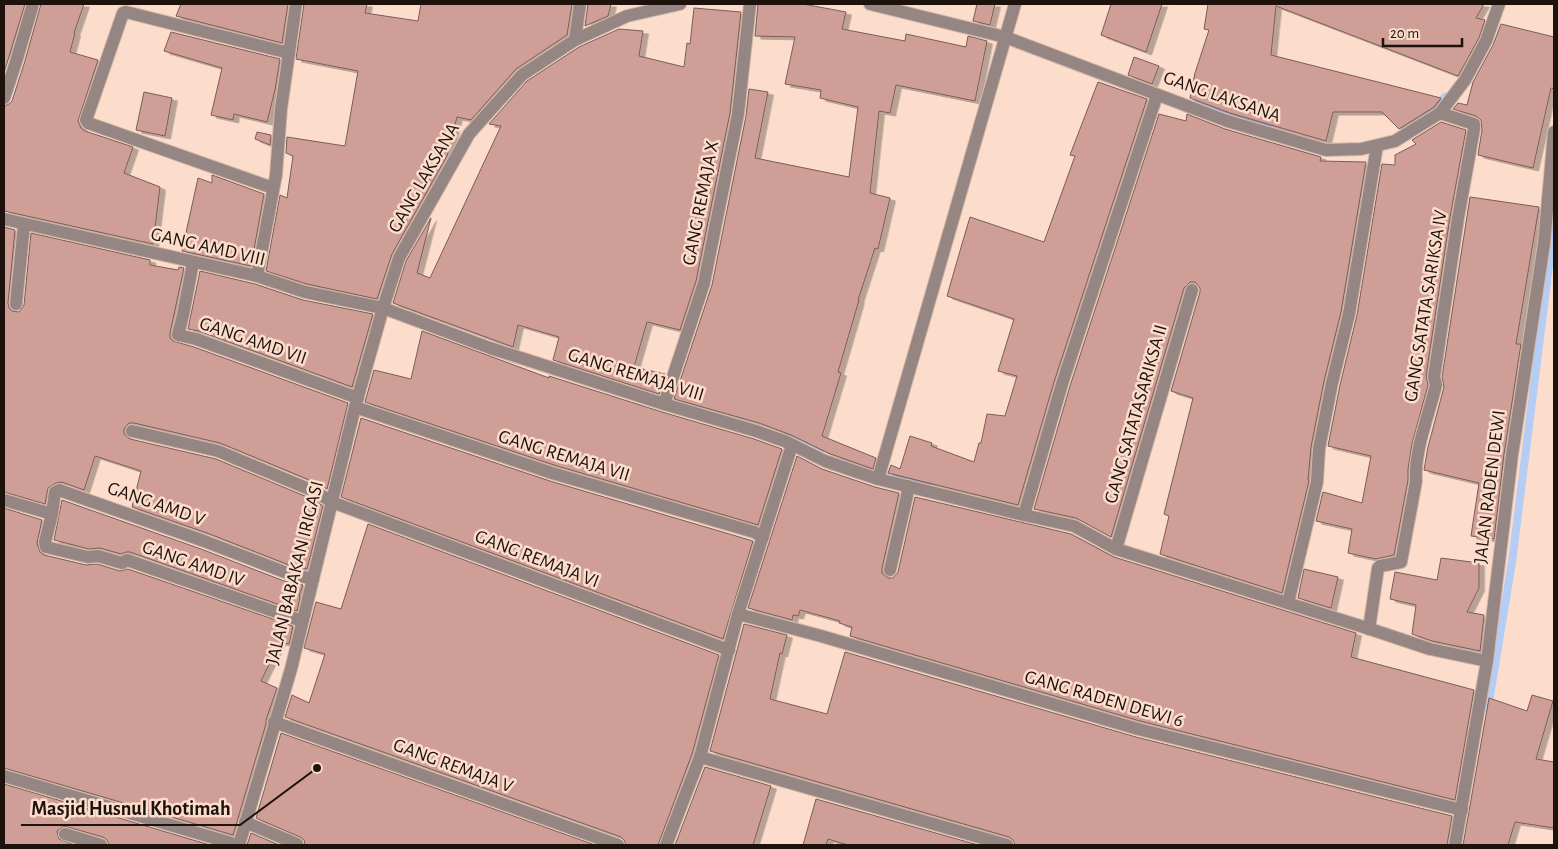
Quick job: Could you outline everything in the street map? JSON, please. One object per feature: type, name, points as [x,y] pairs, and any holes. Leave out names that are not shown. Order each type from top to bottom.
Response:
[{"type":"street","points":[[4,98],[33,4]]},
{"type":"street","points":[[256,276],[273,188],[296,4]]},
{"type":"street","points":[[575,40],[580,4]]},
{"type":"street","name":"GANG LAKSANA","points":[[382,308],[399,258],[469,134],[522,74],[575,40],[627,16],[680,4]]},
{"type":"street","name":"GANG REMAJA X","points":[[664,404],[704,283],[738,114],[750,4]]},
{"type":"street","name":"GANG LAKSANA","points":[[870,4],[1005,37],[1227,120],[1326,150],[1362,149],[1395,141],[1440,113],[1465,80],[1486,41],[1499,4]]},
{"type":"street","points":[[878,479],[1015,4]]},
{"type":"street","points":[[273,188],[88,124],[86,120],[123,13],[126,12],[289,53]]},
{"type":"street","points":[[1024,515],[1062,384],[1157,95]]},
{"type":"street","name":"GANG SATATA SARIKSA IV","points":[[1370,628],[1378,568],[1401,562],[1416,481],[1420,445],[1436,385],[1434,377],[1458,218],[1474,129],[1474,124],[1440,113]]},
{"type":"street","name":"JALAN RADEN DEWI","points":[[1456,845],[1487,661],[1512,455],[1544,244],[1554,132]]},
{"type":"street","points":[[1288,603],[1317,482],[1319,449],[1332,382],[1349,314],[1377,146]]},
{"type":"street","name":"GANG AMD VIII","points":[[4,219],[256,276],[305,292],[382,308]]},
{"type":"street","points":[[16,304],[24,225]]},
{"type":"street","name":"GANG AMD VII","points":[[193,263],[178,335],[196,339],[356,402]]},
{"type":"street","name":"GANG SATATASARIKSA II","points":[[1116,549],[1192,290]]},
{"type":"street","name":"GANG REMAJA VIII","points":[[382,308],[490,348],[664,404],[756,431],[792,445],[825,461],[878,479],[1074,526],[1116,549],[1370,628],[1430,649],[1487,661]]},
{"type":"street","name":"JALAN BABAKAN IRIGASI","points":[[238,845],[291,669],[356,402],[382,308]]},
{"type":"street","name":"GANG REMAJA VII","points":[[356,402],[552,473],[754,532],[763,537]]},
{"type":"street","name":"GANG REMAJA VI","points":[[132,431],[218,451],[316,492],[332,502],[729,650]]},
{"type":"street","points":[[666,845],[700,757],[738,614],[792,445]]},
{"type":"street","points":[[890,570],[908,486]]},
{"type":"street","name":"GANG AMD V","points":[[52,514],[55,492],[58,490],[313,580]]},
{"type":"street","points":[[4,500],[52,514]]},
{"type":"street","name":"GANG AMD IV","points":[[52,514],[46,547],[88,557],[98,556],[122,563],[127,560],[302,621]]},
{"type":"street","name":"GANG RADEN DEWI 6","points":[[738,614],[821,636],[1138,729],[1462,810]]},
{"type":"street","name":"GANG REMAJA V","points":[[274,722],[618,845]]},
{"type":"street","points":[[700,757],[1007,845]]},
{"type":"street","points":[[4,776],[238,845]]},
{"type":"street","points":[[245,822],[296,844]]},
{"type":"street","points":[[65,834],[101,845]]},
{"type":"building","points":[[4,4],[25,4],[4,73]]},
{"type":"building","points":[[41,4],[84,4],[70,52],[98,60],[78,121],[81,128],[85,131],[133,147],[124,173],[160,187],[153,244],[4,211],[4,106],[12,101]]},
{"type":"building","points":[[181,4],[288,4],[282,43],[176,16]]},
{"type":"building","points":[[304,4],[367,4],[365,13],[418,21],[421,4],[572,4],[567,35],[516,69],[471,120],[457,117],[447,156],[392,254],[377,299],[307,284],[266,271],[280,195],[287,198],[293,156],[286,153],[287,137],[345,146],[358,71],[296,59]]},
{"type":"building","points":[[588,4],[611,4],[608,16],[585,26]]},
{"type":"building","points":[[758,4],[803,4],[846,12],[842,29],[905,41],[906,34],[966,47],[968,36],[987,41],[975,101],[896,85],[890,113],[879,111],[870,193],[890,198],[878,249],[875,248],[858,300],[838,372],[841,373],[822,436],[876,458],[873,469],[828,453],[791,435],[759,423],[674,399],[712,285],[746,116],[749,89],[768,92],[755,158],[849,177],[858,107],[820,98],[821,90],[785,84],[795,37],[755,36]]},
{"type":"building","points":[[977,4],[995,4],[990,25],[973,21]]},
{"type":"building","points":[[1111,4],[1162,4],[1146,52],[1101,35]]},
{"type":"building","points":[[1208,4],[1484,4],[1476,18],[1485,20],[1479,38],[1458,76],[1276,6],[1271,55],[1441,98],[1434,107],[1399,129],[1382,112],[1333,112],[1326,141],[1230,113],[1190,98],[1195,73],[1209,30],[1204,29]]},
{"type":"building","points":[[694,8],[741,12],[730,113],[696,281],[680,330],[647,322],[634,367],[665,374],[659,394],[553,360],[559,337],[518,325],[513,347],[393,303],[406,261],[431,218],[417,273],[430,278],[501,126],[489,124],[527,81],[579,47],[619,29],[643,31],[639,56],[684,67],[687,43],[690,44]]},
{"type":"building","points":[[1501,24],[1554,37],[1554,89],[1551,88],[1533,168],[1478,155],[1482,130],[1481,120],[1476,116],[1453,109],[1458,103],[1467,105],[1473,82],[1493,45]]},
{"type":"building","points":[[171,32],[280,59],[267,122],[234,114],[233,120],[211,115],[222,68],[164,51]]},
{"type":"building","points":[[1134,57],[1159,66],[1152,84],[1128,75]]},
{"type":"building","points":[[1098,82],[1147,99],[1054,382],[1018,505],[888,473],[891,465],[900,469],[910,436],[932,443],[931,446],[974,462],[979,443],[981,443],[987,414],[1005,416],[1017,376],[998,371],[1014,319],[947,296],[970,217],[1044,242],[1075,156],[1070,155]]},
{"type":"building","points":[[144,92],[172,98],[165,136],[136,130]]},
{"type":"building","points":[[1159,114],[1186,121],[1187,114],[1225,129],[1321,157],[1320,161],[1366,162],[1341,312],[1324,381],[1311,447],[1309,481],[1282,593],[1160,554],[1169,516],[1164,514],[1193,398],[1171,391],[1200,292],[1200,288],[1195,282],[1190,282],[1184,288],[1111,537],[1076,518],[1034,509],[1070,386]]},
{"type":"building","points":[[1441,122],[1466,130],[1450,217],[1426,376],[1428,385],[1412,444],[1408,480],[1394,555],[1376,559],[1348,553],[1352,529],[1316,521],[1323,492],[1362,503],[1371,456],[1328,446],[1357,315],[1382,164],[1395,165],[1395,155],[1416,144],[1412,140]]},
{"type":"building","points":[[257,132],[271,135],[270,145],[255,139]]},
{"type":"building","points":[[212,175],[264,194],[251,266],[182,251],[198,178],[212,183]]},
{"type":"building","points":[[1470,197],[1539,207],[1516,344],[1521,344],[1504,454],[1494,539],[1471,536],[1479,483],[1424,470],[1444,387],[1442,377]]},
{"type":"building","points":[[4,227],[15,230],[8,303],[12,311],[19,312],[24,305],[31,233],[150,260],[150,265],[178,270],[179,267],[184,268],[170,333],[170,338],[173,341],[348,403],[327,489],[220,443],[134,423],[129,423],[124,429],[124,434],[130,439],[216,459],[312,499],[323,506],[307,569],[289,565],[207,533],[132,507],[141,471],[95,456],[84,490],[62,482],[56,483],[48,488],[45,504],[4,492]]},
{"type":"building","points":[[200,271],[255,284],[303,300],[373,314],[352,387],[199,331],[188,329]]},
{"type":"building","points":[[422,331],[549,378],[549,376],[782,449],[758,525],[554,465],[365,402],[374,370],[411,379]]},
{"type":"building","points":[[361,418],[550,481],[753,541],[723,639],[341,497]]},
{"type":"building","points":[[797,456],[822,469],[899,493],[882,568],[882,573],[888,578],[893,578],[898,572],[915,497],[1071,534],[1114,557],[1356,633],[1351,657],[1474,690],[1455,800],[1140,721],[850,636],[852,627],[839,623],[840,621],[800,610],[798,616],[793,615],[792,620],[748,608]]},
{"type":"building","points":[[62,500],[201,549],[284,581],[303,585],[297,611],[130,552],[121,554],[100,548],[89,549],[54,540]]},
{"type":"building","points":[[4,508],[42,520],[37,543],[40,552],[44,555],[86,565],[97,564],[120,571],[128,569],[293,626],[289,644],[280,642],[261,681],[277,688],[233,835],[4,768]]},
{"type":"building","points":[[368,524],[719,655],[692,754],[658,845],[626,845],[621,837],[285,717],[292,695],[309,703],[325,654],[304,648],[316,602],[341,609]]},
{"type":"building","points":[[1441,558],[1479,563],[1479,588],[1467,612],[1484,615],[1480,651],[1432,641],[1412,634],[1416,605],[1390,599],[1395,572],[1437,580]]},
{"type":"building","points":[[1304,569],[1338,577],[1331,608],[1298,598]]},
{"type":"building","points":[[744,624],[787,635],[782,654],[780,653],[770,699],[827,714],[845,652],[1136,737],[1452,816],[1447,845],[1015,845],[1009,837],[710,751]]},
{"type":"building","points":[[1532,695],[1553,701],[1536,759],[1554,762],[1554,828],[1515,822],[1508,845],[1463,845],[1489,698],[1527,711]]},
{"type":"building","points":[[281,733],[595,845],[305,845],[304,840],[300,837],[256,818]]},
{"type":"building","points":[[705,767],[771,786],[753,845],[675,845]]},
{"type":"building","points":[[4,784],[210,845],[109,845],[103,837],[64,826],[57,831],[59,839],[74,845],[4,845]]},
{"type":"building","points":[[816,799],[978,845],[848,845],[828,839],[826,845],[803,845]]},
{"type":"building","points":[[251,833],[279,845],[247,845]]},
{"type":"waterway","points":[[1405,129],[1434,109],[1445,97]]},
{"type":"waterway","points":[[1196,103],[1268,127]]},
{"type":"waterway","points":[[1488,708],[1512,562],[1554,225]]},
{"type":"waterway","points":[[671,399],[698,408]]},
{"type":"waterway","points":[[787,436],[805,443],[820,452]]},
{"type":"waterway","points":[[844,461],[876,471]]},
{"type":"waterway","points":[[886,474],[928,485]]},
{"type":"place","name":"Masjid Husnul Khotimah","points":[[317,768]]}]
